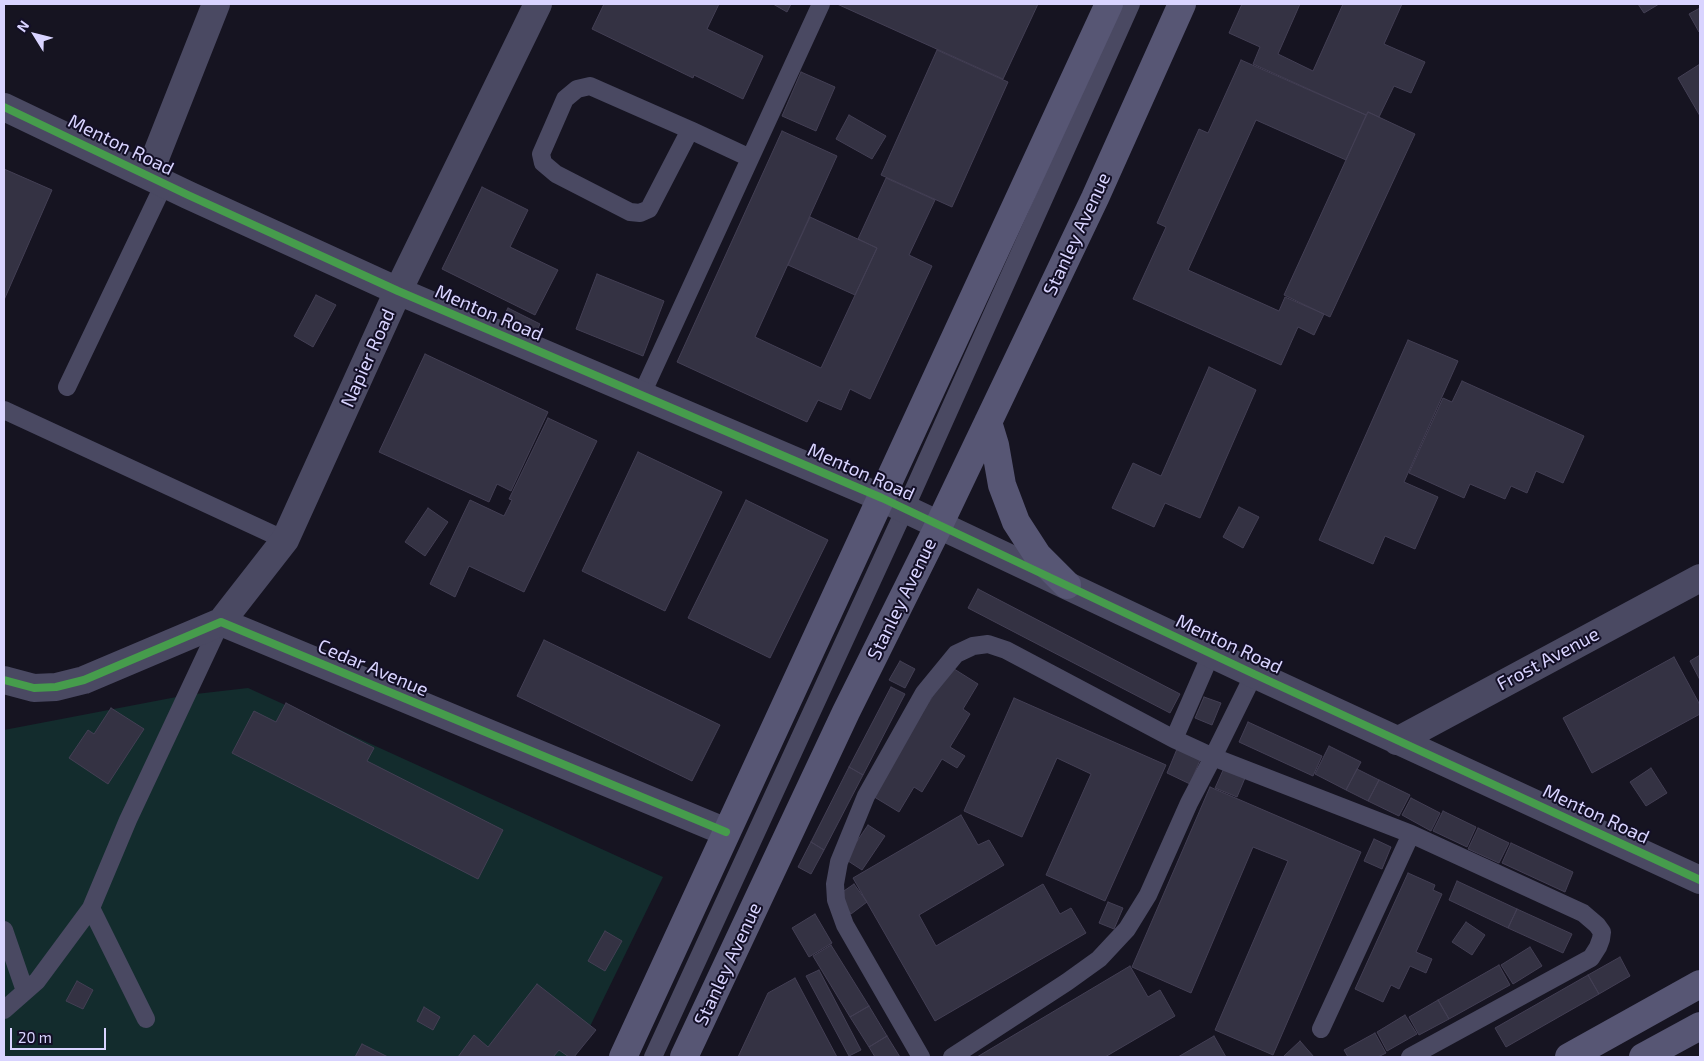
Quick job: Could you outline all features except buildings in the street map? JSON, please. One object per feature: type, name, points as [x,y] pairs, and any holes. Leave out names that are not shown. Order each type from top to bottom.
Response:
[{"type":"main road","points":[[623,1057],[726,832],[893,503],[1108,4]]},
{"type":"main road","name":"Stanley Avenue","points":[[684,1057],[842,721],[939,525],[1095,198],[1182,4]]},
{"type":"main road","points":[[988,422],[996,445],[1002,485],[1016,522],[1038,556],[1067,584]]},
{"type":"main road","points":[[1569,1057],[1700,984]]},
{"type":"main road","points":[[1643,1057],[1700,1026]]},
{"type":"street","points":[[156,180],[216,4]]},
{"type":"street","name":"Napier Road","points":[[221,622],[286,540],[398,291],[538,4]]},
{"type":"street","name":"Menton Road","points":[[4,107],[156,180],[398,291],[893,503],[1397,741],[1700,880]]},
{"type":"street","name":"Frost Avenue","points":[[1397,741],[1700,578]]},
{"type":"street","points":[[4,680],[34,688],[56,687],[84,680],[221,622]]},
{"type":"street","name":"Cedar Avenue","points":[[221,622],[726,832]]},
{"type":"lane","points":[[641,396],[821,4]]},
{"type":"lane","points":[[653,1057],[893,503],[1131,4]]},
{"type":"lane","points":[[690,130],[649,209],[640,213],[630,212],[556,174],[543,163],[541,154],[565,99],[577,89],[590,86],[690,130],[750,158]]},
{"type":"lane","points":[[67,387],[156,180]]},
{"type":"lane","points":[[4,410],[286,540]]},
{"type":"lane","points":[[4,1010],[37,981],[91,908],[128,820],[221,622]]},
{"type":"lane","points":[[921,1057],[845,925],[836,900],[835,884],[840,862],[866,796],[924,693],[956,654],[973,646],[988,644],[1006,650],[1174,739],[1213,757],[1411,834],[1583,913],[1602,932],[1602,939],[1591,958],[1410,1057]]},
{"type":"lane","points":[[1174,739],[1211,654]]},
{"type":"lane","points":[[952,1057],[1099,959],[1127,929],[1148,895],[1189,802],[1254,674]]},
{"type":"lane","points":[[1322,1030],[1411,834]]},
{"type":"lane","points":[[91,908],[146,1019]]},
{"type":"lane","points":[[4,930],[25,991]]},
{"type":"green space","points":[[248,688],[663,877],[575,1057],[4,1057],[4,730],[187,695]]},
{"type":"cycle path","points":[[4,107],[188,195],[398,291],[882,498],[1254,674],[1700,880]]},
{"type":"cycle path","points":[[4,680],[34,688],[56,687],[84,680],[221,622],[726,832]]}]
